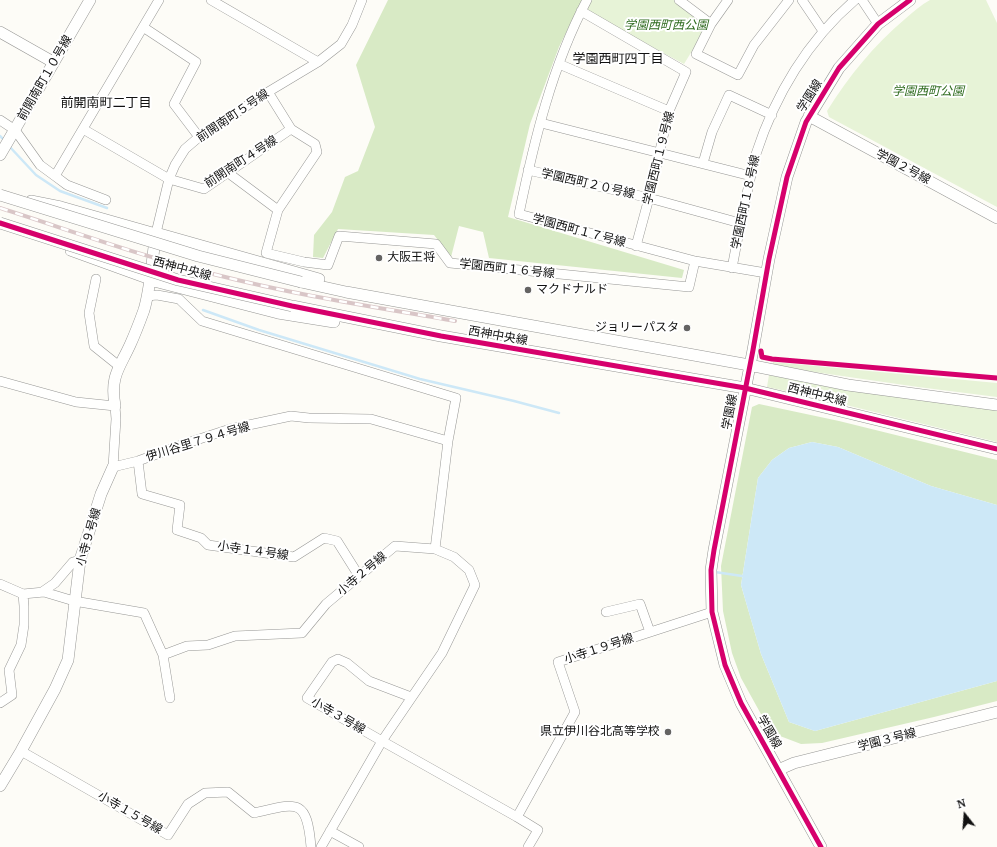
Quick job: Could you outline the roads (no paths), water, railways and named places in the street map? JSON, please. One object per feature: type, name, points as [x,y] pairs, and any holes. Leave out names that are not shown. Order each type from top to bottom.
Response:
[{"type":"street","name":"前開南町１０号線","points":[[1,153],[90,0]]},
{"type":"street","points":[[55,176],[159,0]]},
{"type":"street","points":[[211,0],[318,62]]},
{"type":"street","name":"前開南町５号線","points":[[156,233],[170,179],[175,165],[185,149],[199,137],[268,92],[318,62],[341,44],[352,25],[362,0]]},
{"type":"street","name":"学園西町１７号線","points":[[587,0],[558,64],[528,170],[519,214],[695,261],[766,273]]},
{"type":"street","points":[[679,0],[712,24]]},
{"type":"street","points":[[728,0],[712,24],[696,54],[738,75],[754,45],[789,0]]},
{"type":"street","points":[[802,0],[824,31]]},
{"type":"street","name":"学園西町１８号線","points":[[732,268],[744,200],[756,155],[778,98],[796,67],[824,31],[837,15],[855,0]]},
{"type":"street","points":[[862,0],[878,24]]},
{"type":"street","name":"学園線","points":[[821,847],[741,703],[724,665],[712,612],[711,570],[766,273],[787,177],[806,122],[840,68],[878,24],[910,0]]},
{"type":"street","name":"学園西町１９号線","points":[[581,11],[686,72],[669,112],[636,246]]},
{"type":"street","points":[[142,27],[196,62],[174,104],[199,137]]},
{"type":"street","points":[[0,32],[53,62]]},
{"type":"street","points":[[558,64],[669,112]]},
{"type":"street","points":[[227,172],[278,210],[317,152],[316,144],[291,129],[268,92]]},
{"type":"street","points":[[703,163],[712,132],[728,95],[772,115]]},
{"type":"street","name":"学園２号線","points":[[809,116],[997,218]]},
{"type":"street","points":[[0,120],[13,132],[40,165],[67,185],[106,200]]},
{"type":"street","points":[[541,123],[751,176]]},
{"type":"street","name":"前開南町４号線","points":[[83,129],[170,179],[204,189],[291,129]]},
{"type":"street","name":"学園西町２０号線","points":[[528,170],[649,198],[740,223]]},
{"type":"street","points":[[0,192],[61,206],[407,303]]},
{"type":"street","name":"西神中央線","points":[[0,195],[198,256],[300,282],[407,303],[749,365],[848,385],[997,405]]},
{"type":"street","name":"学園西町１６号線","points":[[278,210],[266,253],[304,262],[328,265],[339,236],[436,244],[450,263],[689,287],[695,261]]},
{"type":"street","name":"西神中央線","points":[[0,223],[178,280],[292,306],[441,336],[745,388],[997,449]]},
{"type":"street","name":"西神中央線","points":[[0,227],[53,244],[150,280]]},
{"type":"street","name":"小寺９号線","points":[[0,786],[55,689],[68,660],[80,560],[101,494],[114,467],[116,419],[113,397],[114,382],[119,366],[130,345],[144,309],[150,280],[156,233]]},
{"type":"street","points":[[96,279],[89,313],[94,346],[119,366]]},
{"type":"street","points":[[150,280],[278,313],[378,329],[441,336]]},
{"type":"street","points":[[147,296],[157,294],[179,299],[202,321],[456,398],[448,441],[435,549]]},
{"type":"street","points":[[0,381],[76,402],[115,406]]},
{"type":"street","name":"伊川谷里７９４号線","points":[[114,467],[138,461],[230,429],[291,416],[309,418],[371,419],[448,441]]},
{"type":"street","name":"小寺１４号線","points":[[138,461],[142,494],[180,505],[177,530],[201,538],[208,545],[294,556],[324,538],[337,541],[359,576]]},
{"type":"street","name":"小寺２号線","points":[[163,654],[187,646],[208,645],[235,636],[302,633],[326,604],[395,546],[435,549],[454,557],[469,570],[475,585],[442,653],[382,741],[321,847]]},
{"type":"street","points":[[42,592],[55,583],[73,562],[80,560]]},
{"type":"street","points":[[0,584],[23,594],[42,592],[74,601],[144,613],[163,654],[170,698]]},
{"type":"street","points":[[0,703],[12,695],[9,670],[21,646],[24,625],[23,594]]},
{"type":"street","points":[[606,612],[640,604],[650,632]]},
{"type":"street","name":"小寺１９号線","points":[[517,817],[575,712],[558,662],[712,612]]},
{"type":"street","name":"小寺３号線","points":[[382,741],[307,698],[332,662],[338,659],[347,663],[369,681],[411,697]]},
{"type":"street","name":"学園３号線","points":[[778,770],[794,763],[997,712]]},
{"type":"street","points":[[382,741],[538,830],[528,847]]},
{"type":"street","name":"小寺１５号線","points":[[21,751],[168,835],[188,804],[205,793],[228,792],[254,813],[284,806],[297,807],[305,814],[310,832],[311,847]]},
{"type":"street","points":[[330,831],[359,847]]},
{"type":"water","points":[[812,442],[838,447],[931,486],[997,505],[997,681],[815,731],[789,722],[761,654],[741,585],[758,478],[772,460],[789,448]]},
{"type":"waterway","points":[[0,136],[5,141]]},
{"type":"waterway","points":[[9,146],[36,175],[60,191],[107,208]]},
{"type":"waterway","points":[[203,310],[259,330],[420,379],[559,413]]},
{"type":"waterway","points":[[715,572],[742,576]]},
{"type":"railway","points":[[0,208],[135,252],[217,275],[305,295],[455,321]]},
{"type":"place","name":"大阪王将","points":[[379,258]]},
{"type":"place","name":"マクドナルド","points":[[528,290]]},
{"type":"place","name":"ジョリーパスタ","points":[[687,328]]},
{"type":"place","name":"県立伊川谷北高等学校","points":[[668,732]]},
{"type":"district","name":"学園西町四丁目","points":[[618,59]]},
{"type":"district","name":"前開南町二丁目","points":[[106,103]]},
{"type":"park label","name":"学園西町西公園","points":[[666,26]]},
{"type":"park label","name":"学園西町公園","points":[[928,92]]}]
